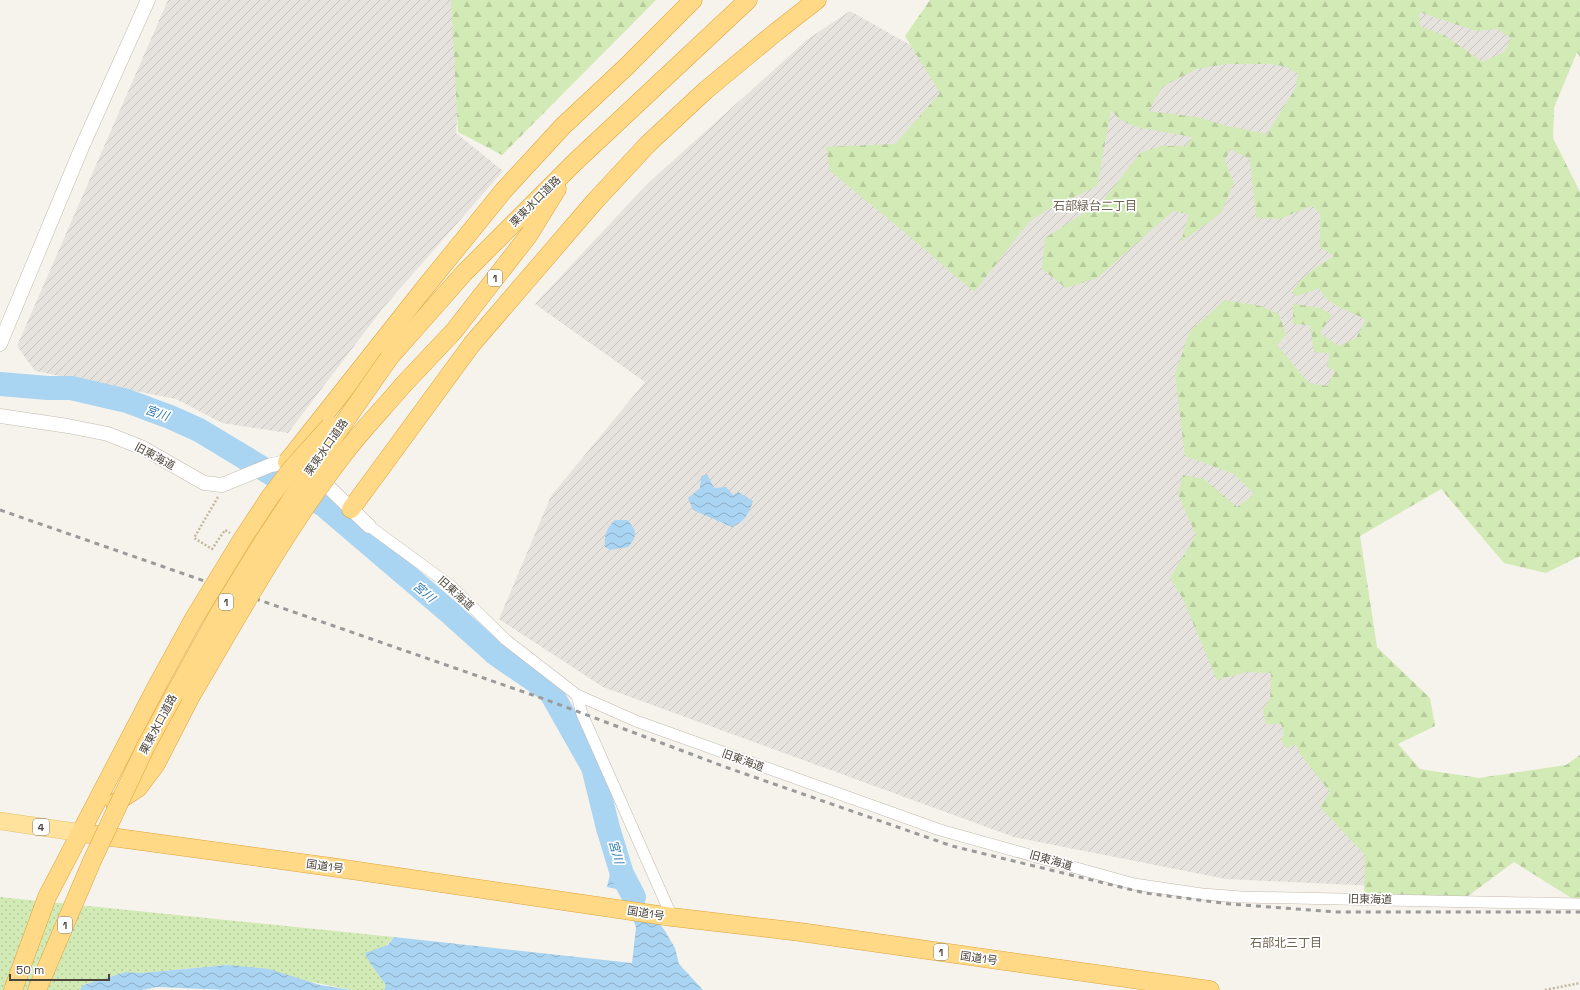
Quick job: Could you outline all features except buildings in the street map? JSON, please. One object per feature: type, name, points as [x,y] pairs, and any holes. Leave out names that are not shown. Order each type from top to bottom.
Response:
[{"type":"highway","points":[[279,464],[504,190],[563,126],[626,67],[693,0]]},
{"type":"highway","name":"栗東水口道路","points":[[37,990],[92,861],[122,796],[176,689],[218,615],[263,542],[388,358],[464,273],[575,162],[748,0]]},
{"type":"highway","points":[[350,509],[472,344],[595,201],[648,144],[706,90],[817,0]]},
{"type":"highway","name":"1","points":[[82,833],[107,808],[138,788],[156,764],[191,696],[259,579],[298,518],[340,459],[403,385],[454,331],[528,236],[575,162]]},
{"type":"highway","name":"1","points":[[13,990],[47,897],[66,864],[158,684],[193,620],[270,497],[292,468],[388,358]]},
{"type":"highway","name":"国道1号","points":[[82,833],[339,868],[666,916],[800,932],[1210,990]]},
{"type":"main road","name":"4","points":[[0,821],[82,833]]},
{"type":"street","points":[[0,344],[82,147],[148,0]]},
{"type":"street","name":"旧東海道","points":[[0,416],[68,426],[108,434],[143,448],[204,483],[222,485],[279,464],[308,467],[369,526],[451,586],[506,640],[577,695],[636,721],[692,742],[940,830],[1134,884],[1202,894],[1241,897],[1580,904]]},
{"type":"street","points":[[577,695],[582,714],[666,916]]},
{"type":"path","points":[[221,492],[194,538],[212,549],[225,530]]},
{"type":"path","points":[[1545,990],[1580,983]]},
{"type":"shaded area","points":[[168,0],[466,0],[456,133],[503,171],[383,308],[288,433],[222,423],[176,399],[35,371],[17,346]]},
{"type":"shaded area","points":[[1502,0],[1544,12],[1270,581],[1377,886],[1226,879],[1014,837],[603,687],[499,619],[551,496],[645,382],[535,304],[647,184],[808,39],[850,11],[935,59]]},
{"type":"green space","points":[[451,0],[656,0],[502,155],[458,132]]},
{"type":"green space","points":[[930,0],[1580,0],[1580,57],[1577,52],[1554,108],[1553,138],[1580,192],[1580,556],[1546,573],[1504,563],[1441,489],[1360,536],[1377,647],[1430,698],[1435,726],[1398,744],[1420,769],[1479,778],[1566,765],[1580,755],[1580,899],[1573,899],[1514,862],[1464,899],[1364,897],[1365,855],[1320,807],[1330,792],[1301,755],[1295,744],[1287,749],[1281,740],[1284,733],[1281,724],[1266,724],[1263,710],[1270,699],[1271,673],[1247,672],[1217,680],[1183,599],[1170,578],[1196,535],[1178,494],[1183,475],[1204,479],[1237,507],[1254,494],[1234,474],[1185,456],[1175,374],[1190,331],[1225,300],[1261,306],[1279,314],[1286,335],[1277,345],[1309,383],[1327,386],[1335,371],[1327,366],[1330,353],[1314,352],[1310,325],[1293,324],[1293,304],[1320,308],[1332,315],[1320,333],[1339,346],[1356,338],[1366,320],[1333,304],[1323,294],[1320,288],[1298,296],[1292,293],[1295,287],[1305,276],[1334,256],[1320,247],[1320,214],[1312,206],[1279,219],[1256,218],[1250,159],[1230,149],[1225,161],[1234,183],[1221,213],[1181,242],[1189,214],[1173,211],[1097,278],[1066,288],[1042,269],[1045,238],[1104,200],[1140,153],[1161,146],[1186,146],[1192,137],[1136,127],[1119,119],[1111,110],[1097,186],[1045,211],[1029,222],[974,292],[914,240],[830,171],[826,147],[895,144],[940,93],[905,36]],"holes":[[[1419,12],[1476,31],[1497,29],[1511,38],[1504,52],[1483,62],[1444,35],[1420,26]],[[1226,64],[1271,64],[1287,67],[1298,74],[1295,89],[1267,134],[1227,126],[1197,117],[1149,111],[1162,87],[1196,69]]]},
{"type":"green space","points":[[0,897],[394,937],[370,963],[386,985],[384,990],[352,990],[228,965],[141,973],[126,972],[83,985],[80,990],[0,990]]},
{"type":"water","points":[[707,474],[714,488],[726,487],[733,495],[738,492],[753,501],[746,517],[736,525],[732,527],[693,510],[688,498],[700,488],[701,477]]},
{"type":"water","points":[[615,520],[627,520],[633,527],[635,536],[628,547],[610,550],[605,547],[605,536]]},
{"type":"water","points":[[625,867],[643,901],[665,931],[675,948],[679,964],[703,990],[384,990],[386,985],[370,963],[365,953],[388,945],[394,937],[632,963],[636,927],[621,890],[607,887],[611,870]]},
{"type":"water","points":[[228,965],[269,969],[320,985],[352,990],[227,990],[157,987],[142,990],[80,990],[83,985],[126,972],[141,973]]},
{"type":"waterway","name":"宮川","points":[[0,384],[48,388],[71,388],[127,401],[170,417],[199,430],[325,506],[496,654],[550,691],[593,767],[608,828],[622,874],[634,897]]},
{"type":"railway","points":[[0,510],[544,699],[731,769],[952,846],[1145,893],[1230,904],[1336,912],[1580,912]]},
{"type":"district","name":"石部緑台二丁目","points":[[1095,206]]},
{"type":"district","name":"石部北三丁目","points":[[1286,943]]}]
